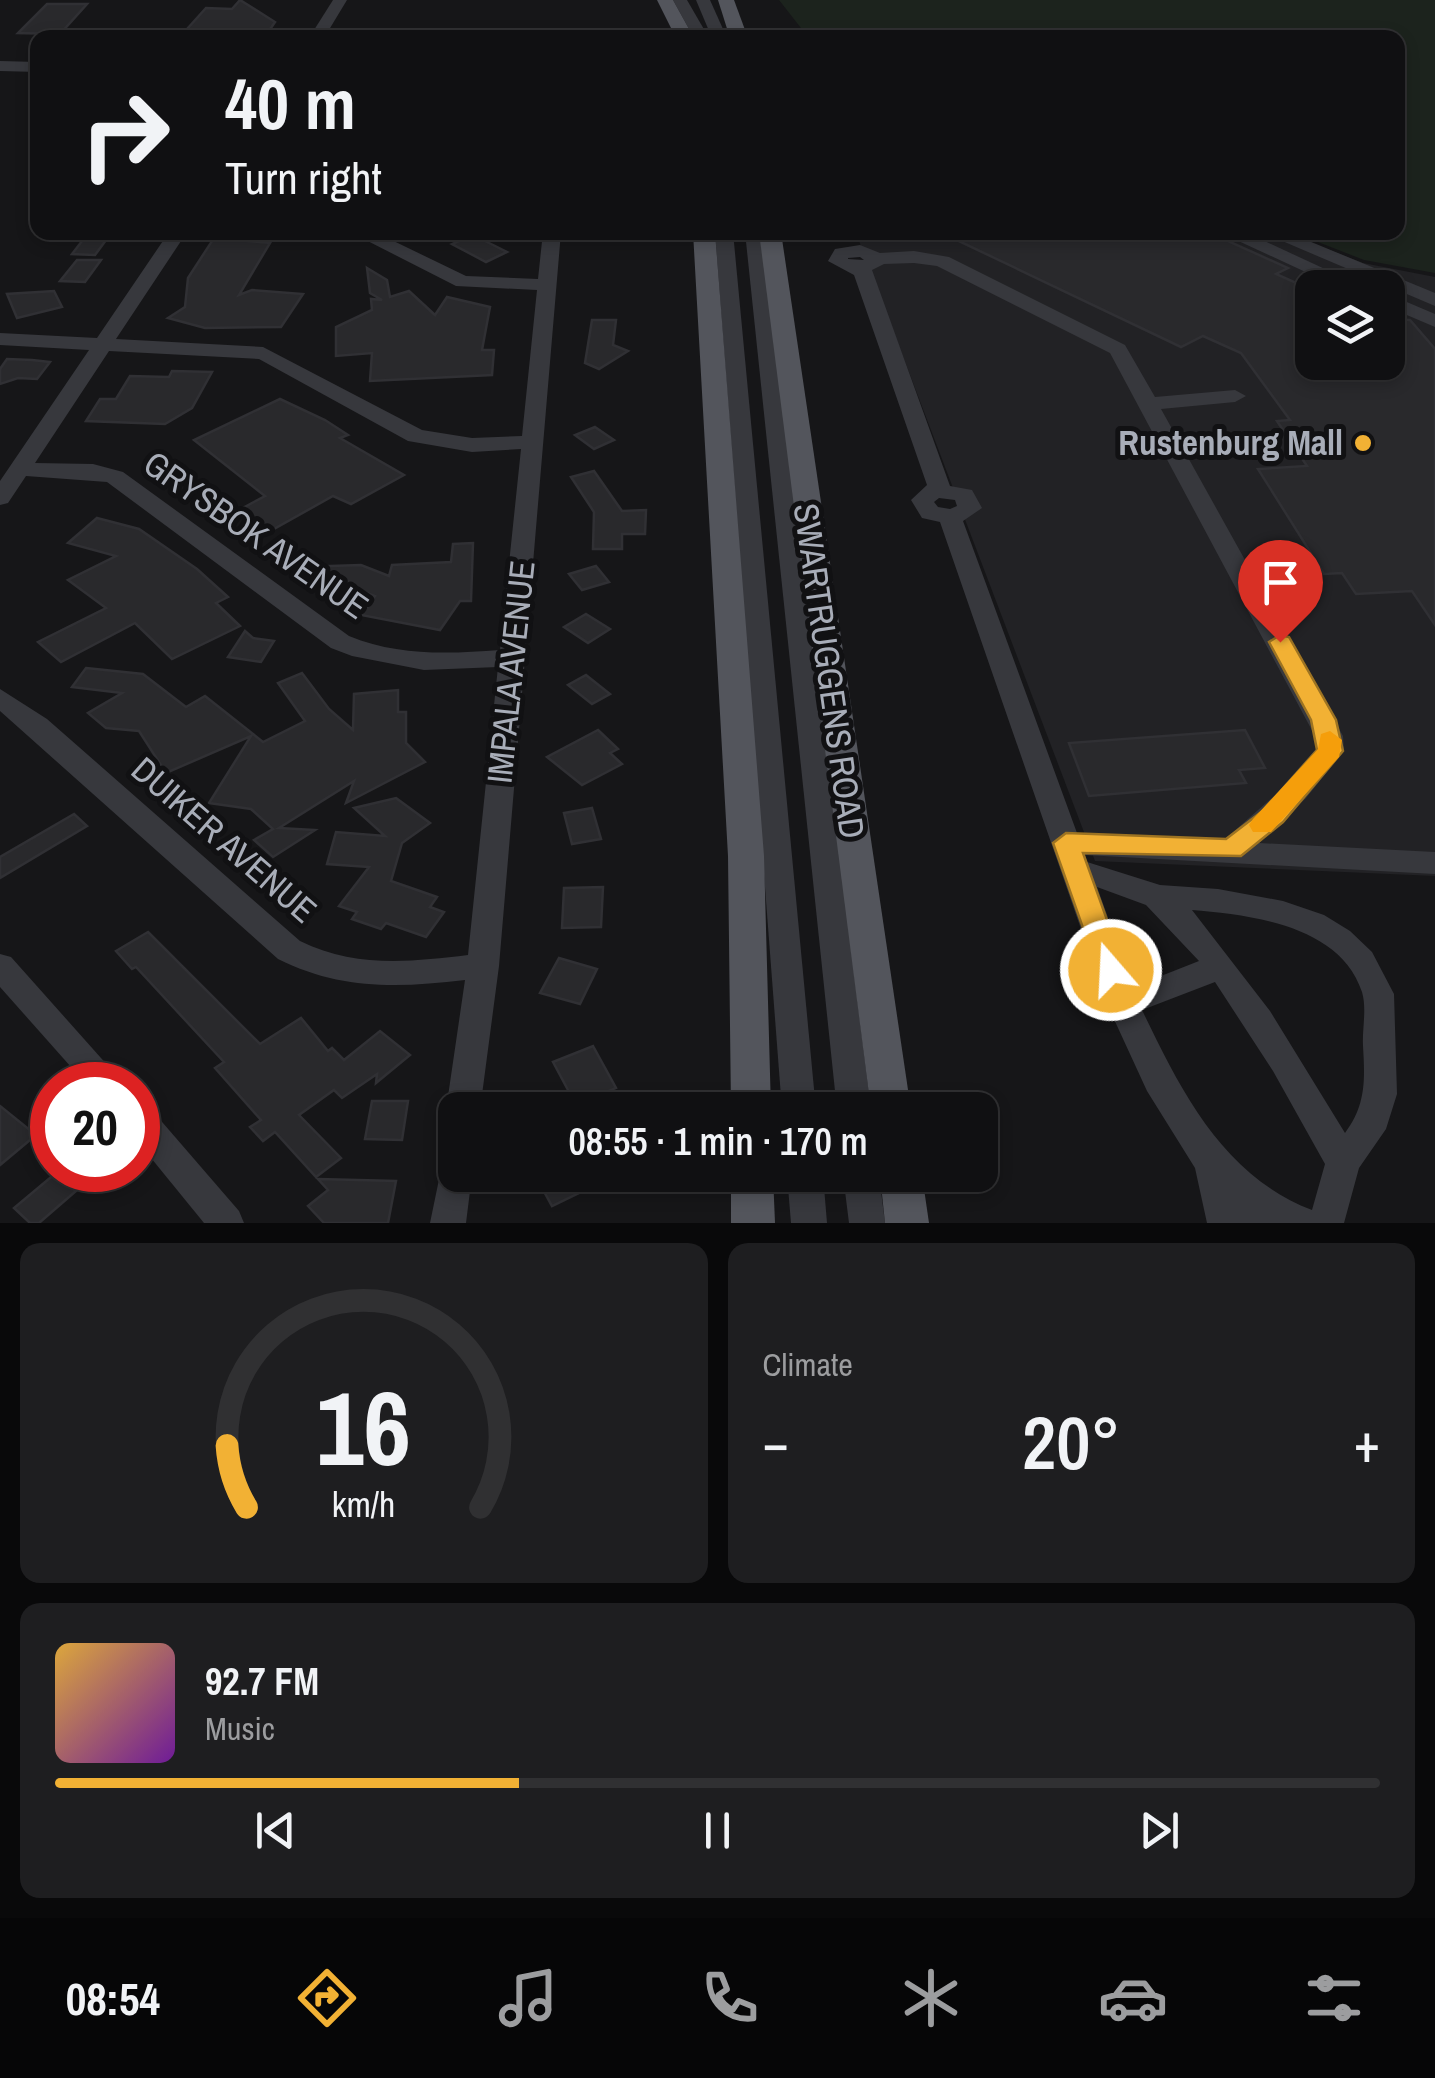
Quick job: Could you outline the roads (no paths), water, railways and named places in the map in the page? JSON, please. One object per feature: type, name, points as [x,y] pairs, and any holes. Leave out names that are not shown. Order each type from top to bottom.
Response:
[{"type":"main road","points":[[665,0],[681,30]]},
{"type":"main road","points":[[726,0],[736,30]]},
{"type":"main road","points":[[705,240],[746,856],[751,1092]]},
{"type":"main road","name":"SWARTRUGGENS ROAD","points":[[771,240],[889,1092]]},
{"type":"main road","points":[[752,1192],[753,1223]]},
{"type":"main road","points":[[903,1192],[908,1223]]},
{"type":"street","points":[[321,30],[340,0]]},
{"type":"street","points":[[680,0],[697,30]]},
{"type":"street","points":[[703,0],[716,30]]},
{"type":"street","points":[[0,66],[30,67]]},
{"type":"street","points":[[0,498],[172,240]]},
{"type":"street","points":[[376,240],[464,282],[546,285]]},
{"type":"street","name":"IMPALA AVENUE","points":[[466,1092],[483,966],[551,240]]},
{"type":"street","points":[[725,240],[798,1092]]},
{"type":"street","points":[[755,240],[852,1092]]},
{"type":"street","points":[[1246,240],[1316,270]]},
{"type":"street","points":[[1289,240],[1435,300]]},
{"type":"street","points":[[1225,1223],[1212,1164],[1159,1081],[1123,1004],[860,253],[942,262],[1111,344],[1148,404],[1330,736],[1330,751],[1311,775],[1274,816],[1232,850]]},
{"type":"street","points":[[1405,307],[1435,320]]},
{"type":"street","points":[[0,339],[263,353],[416,436],[472,445],[534,442]]},
{"type":"street","points":[[1148,404],[1235,396]]},
{"type":"street","name":"GRYSBOK AVENUE","points":[[20,469],[92,472],[115,477],[340,642],[364,653],[416,664],[511,658]]},
{"type":"street","name":"DUIKER AVENUE","points":[[0,698],[56,742],[290,950],[316,966],[348,974],[388,976],[483,966]]},
{"type":"street","points":[[1071,857],[1232,850],[1435,863]]},
{"type":"street","points":[[1071,857],[1156,896],[1194,928],[1325,1126],[1343,1163]]},
{"type":"street","points":[[1156,896],[1231,901],[1319,925],[1349,948],[1378,990],[1377,1111],[1343,1163],[1326,1223]]},
{"type":"street","points":[[0,966],[87,1062]]},
{"type":"street","points":[[1123,1004],[1219,967]]},
{"type":"street","points":[[160,1144],[226,1223]]},
{"type":"street","points":[[1212,1164],[1292,1219]]},
{"type":"street","points":[[448,1223],[452,1192]]},
{"type":"street","points":[[806,1192],[809,1223]]},
{"type":"street","points":[[864,1192],[867,1223]]},
{"type":"street","points":[[1235,1223],[1256,1216],[1292,1219]]},
{"type":"place","name":"Rustenburg Mall","points":[[1363,443]]}]
